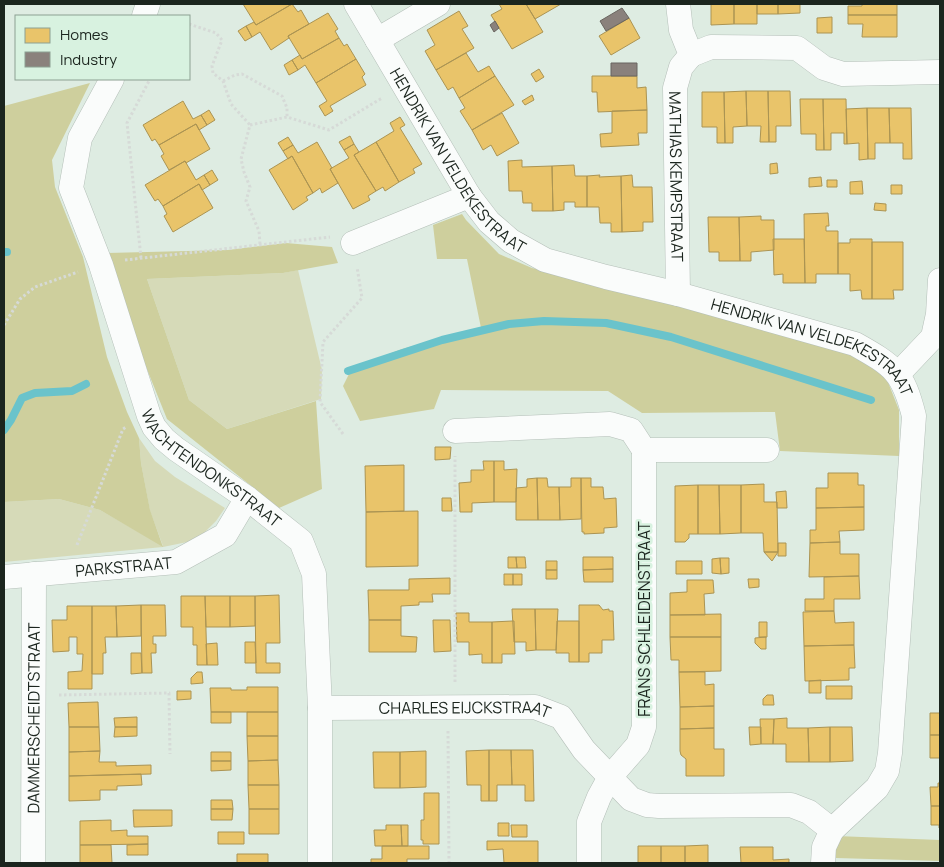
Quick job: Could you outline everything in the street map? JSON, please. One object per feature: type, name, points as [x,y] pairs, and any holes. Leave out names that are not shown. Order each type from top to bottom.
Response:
[{"type":"street","name":"HENDRIK VAN VELDEKESTRAAT","points":[[356,4],[469,196],[489,222],[511,241],[545,260],[678,294],[855,344],[879,357],[898,374],[908,390],[914,416],[890,753],[887,771],[877,788],[832,830],[824,847],[823,863]]},
{"type":"street","points":[[377,40],[438,4]]},
{"type":"street","points":[[678,4],[680,30],[691,55],[711,46],[797,48],[824,68],[843,74],[940,72]]},
{"type":"street","name":"MATHIAS KEMPSTRAAT","points":[[678,294],[676,88],[681,67],[691,55]]},
{"type":"street","name":"WACHTENDONKSTRAAT","points":[[111,80],[80,138],[71,188],[101,265],[148,416],[159,433],[176,450],[247,498],[301,541],[314,574],[320,708],[320,863]]},
{"type":"street","points":[[353,243],[469,196]]},
{"type":"street","points":[[898,374],[933,337],[938,314],[940,280]]},
{"type":"street","points":[[455,431],[610,424],[631,430],[644,450],[767,450]]},
{"type":"street","name":"FRANS SCHLEIDENSTRAAT","points":[[589,863],[589,822],[599,797],[610,777],[638,745],[644,727],[644,450]]},
{"type":"street","name":"PARKSTRAAT","points":[[4,577],[176,562],[226,535],[247,498]]},
{"type":"street","name":"DAMMERSCHEIDTSTRAAT","points":[[33,863],[34,574]]},
{"type":"street","name":"CHARLES EIJCKSTRAAT","points":[[320,708],[535,707],[561,717],[584,750],[631,799],[647,805],[659,806],[791,805],[809,812],[832,830]]},
{"type":"path","points":[[190,24],[216,34],[222,40],[212,66],[213,73],[223,81],[231,104],[250,125]]},
{"type":"path","points":[[223,81],[242,74],[282,96],[287,108],[288,117]]},
{"type":"path","points":[[141,258],[127,123],[149,80]]},
{"type":"path","points":[[250,125],[288,117],[329,130],[404,85]]},
{"type":"path","points":[[250,125],[241,159],[250,186],[246,201],[259,232],[260,244]]},
{"type":"path","points":[[101,265],[114,261],[335,237],[353,243],[362,298],[323,342],[320,402],[343,434]]},
{"type":"path","points":[[4,325],[20,299],[35,287],[68,276]]},
{"type":"path","points":[[66,571],[123,428],[148,416]]},
{"type":"path","points":[[449,863],[455,431]]},
{"type":"path","points":[[34,696],[170,693],[170,754]]},
{"type":"green space","points":[[90,83],[52,160],[55,187],[83,257],[107,357],[127,412],[139,438],[141,463],[150,510],[163,547],[100,510],[59,499],[4,502],[4,106]]},
{"type":"green space","points":[[462,214],[499,254],[532,268],[824,342],[884,372],[899,410],[899,456],[780,451],[775,412],[642,413],[608,391],[441,390],[434,409],[360,421],[343,386],[352,368],[402,349],[481,328],[467,259],[437,259],[433,225]]},
{"type":"green space","points":[[286,243],[332,247],[338,263],[283,273],[147,279],[189,400],[227,429],[316,401],[322,489],[279,508],[167,419],[140,352],[107,253],[228,250]]},
{"type":"green space","points":[[298,270],[322,370],[321,399],[227,429],[189,400],[147,279],[283,273]]},
{"type":"green space","points":[[139,438],[155,461],[175,477],[225,508],[216,521],[197,540],[163,547],[4,562],[4,502],[59,499],[100,510],[163,546],[150,511],[141,463]]},
{"type":"green space","points":[[836,836],[940,840],[940,861],[836,858]]},
{"type":"building: Homes","points":[[243,4],[292,4],[256,25]]},
{"type":"building: Homes","points":[[292,4],[298,12],[301,10],[309,24],[288,36],[289,38],[271,50],[260,32],[252,37],[246,26],[254,22],[256,25]]},
{"type":"building: Homes","points":[[499,4],[526,4],[543,32],[512,49],[491,15],[502,9]]},
{"type":"building: Homes","points":[[526,4],[561,4],[535,19]]},
{"type":"building: Homes","points":[[711,4],[734,4],[734,24],[711,25]]},
{"type":"building: Homes","points":[[734,4],[757,4],[757,24],[734,24]]},
{"type":"building: Homes","points":[[757,4],[778,4],[778,14],[757,14]]},
{"type":"building: Homes","points":[[778,4],[800,4],[800,13],[778,14]]},
{"type":"building: Homes","points":[[862,4],[897,4],[897,15],[848,15],[848,6],[862,6]]},
{"type":"building: Homes","points":[[459,11],[468,26],[462,29],[474,48],[436,70],[425,51],[435,45],[427,30]]},
{"type":"building: Homes","points":[[328,13],[338,29],[335,31],[339,38],[302,59],[288,36]]},
{"type":"building: Homes","points":[[848,15],[897,15],[897,37],[862,37],[863,24],[848,24]]},
{"type":"building: Homes","points":[[832,17],[832,33],[817,33],[817,18]]},
{"type":"building: Homes","points":[[629,18],[640,38],[611,55],[599,36]]},
{"type":"building: Homes","points":[[246,26],[252,37],[245,41],[238,31]]},
{"type":"building: Homes","points":[[339,38],[344,46],[347,44],[356,59],[316,83],[305,65],[298,70],[292,60],[300,55],[302,59]]},
{"type":"building: Homes","points":[[466,53],[478,72],[489,66],[495,76],[459,98],[453,87],[448,90],[436,70]]},
{"type":"building: Homes","points":[[356,59],[365,74],[362,77],[366,85],[330,106],[333,111],[325,116],[319,106],[327,101],[316,83]]},
{"type":"building: Homes","points":[[292,60],[298,70],[289,75],[284,65]]},
{"type":"building: Homes","points":[[539,69],[544,77],[536,82],[531,74]]},
{"type":"building: Homes","points":[[495,76],[514,105],[472,130],[460,111],[465,108],[459,98]]},
{"type":"building: Homes","points":[[592,76],[637,76],[637,88],[646,87],[647,110],[598,112],[597,92],[592,92]]},
{"type":"building: Homes","points":[[746,91],[747,126],[733,127],[733,143],[725,143],[724,92]]},
{"type":"building: Homes","points":[[746,91],[768,91],[769,142],[760,142],[761,126],[747,126]]},
{"type":"building: Homes","points":[[768,91],[790,91],[791,126],[776,126],[776,142],[769,142]]},
{"type":"building: Homes","points":[[702,92],[724,92],[725,143],[717,143],[717,127],[702,127]]},
{"type":"building: Homes","points":[[532,95],[534,100],[525,105],[522,101]]},
{"type":"building: Homes","points":[[800,99],[823,99],[824,150],[816,150],[816,134],[801,134]]},
{"type":"building: Homes","points":[[823,99],[846,99],[847,144],[844,144],[844,133],[831,133],[831,150],[824,150]]},
{"type":"building: Homes","points":[[183,101],[193,119],[201,115],[207,125],[199,130],[196,124],[159,145],[155,139],[152,141],[143,125]]},
{"type":"building: Homes","points":[[867,108],[889,108],[890,143],[875,143],[875,159],[868,159]]},
{"type":"building: Homes","points":[[867,108],[868,159],[859,160],[859,143],[847,144],[846,109]]},
{"type":"building: Homes","points":[[889,108],[911,108],[912,159],[903,159],[903,143],[890,143]]},
{"type":"building: Homes","points":[[209,110],[215,120],[207,125],[201,115]]},
{"type":"building: Homes","points":[[647,110],[647,133],[638,133],[639,145],[601,147],[600,134],[612,133],[612,111]]},
{"type":"building: Homes","points":[[502,113],[519,143],[497,156],[491,145],[483,150],[472,130]]},
{"type":"building: Homes","points":[[400,117],[405,125],[400,128],[422,164],[413,169],[415,173],[399,182],[376,142],[394,131],[390,123]]},
{"type":"building: Homes","points":[[196,124],[210,149],[186,163],[185,161],[169,170],[161,156],[164,154],[159,145]]},
{"type":"building: Homes","points":[[350,136],[354,144],[344,150],[339,142]]},
{"type":"building: Homes","points":[[288,137],[293,145],[283,151],[278,143]]},
{"type":"building: Homes","points":[[317,142],[338,183],[322,193],[320,188],[313,193],[292,156],[288,159],[283,151],[293,145],[298,153]]},
{"type":"building: Homes","points":[[376,142],[399,182],[385,191],[383,187],[376,191],[354,155]]},
{"type":"building: Homes","points":[[354,144],[359,152],[354,155],[376,191],[368,196],[370,200],[353,209],[330,169],[349,158],[344,150]]},
{"type":"building: Homes","points":[[292,156],[313,193],[306,197],[308,200],[293,210],[269,170]]},
{"type":"building: Homes","points":[[522,160],[522,167],[552,166],[553,211],[532,211],[532,203],[523,203],[522,191],[509,191],[508,161]]},
{"type":"building: Homes","points":[[185,161],[196,180],[204,175],[210,185],[202,190],[199,184],[163,206],[158,199],[155,201],[145,185]]},
{"type":"building: Homes","points":[[777,163],[778,173],[770,174],[770,164]]},
{"type":"building: Homes","points":[[574,165],[575,176],[587,176],[587,207],[575,207],[575,202],[564,202],[564,210],[553,211],[552,166]]},
{"type":"building: Homes","points":[[212,170],[218,180],[210,185],[204,175]]},
{"type":"building: Homes","points":[[600,175],[599,177],[621,176],[622,232],[611,232],[611,223],[600,223],[599,207],[587,207],[587,176]]},
{"type":"building: Homes","points":[[632,175],[633,187],[652,187],[653,222],[643,222],[643,231],[622,232],[621,176]]},
{"type":"building: Homes","points":[[821,177],[822,186],[809,187],[809,178]]},
{"type":"building: Homes","points":[[827,180],[837,180],[837,187],[827,187]]},
{"type":"building: Homes","points":[[862,181],[863,194],[850,194],[850,182]]},
{"type":"building: Homes","points":[[199,184],[213,208],[173,232],[164,216],[167,214],[163,206]]},
{"type":"building: Homes","points":[[891,185],[902,185],[902,194],[891,194]]},
{"type":"building: Homes","points":[[875,203],[886,204],[886,211],[874,210]]},
{"type":"building: Homes","points":[[828,213],[829,226],[826,226],[826,231],[838,231],[838,274],[816,274],[816,283],[805,283],[804,214]]},
{"type":"building: Homes","points":[[761,216],[761,220],[774,220],[774,250],[751,252],[751,261],[740,261],[739,217]]},
{"type":"building: Homes","points":[[708,217],[739,217],[740,261],[719,261],[719,252],[709,252]]},
{"type":"building: Homes","points":[[773,239],[804,239],[805,283],[783,283],[783,274],[774,275]]},
{"type":"building: Homes","points":[[850,239],[872,239],[872,299],[862,299],[861,290],[850,291],[850,274],[838,274],[838,243],[850,243]]},
{"type":"building: Homes","points":[[872,242],[903,242],[903,290],[893,290],[894,299],[872,299]]},
{"type":"building: Homes","points":[[435,447],[451,447],[450,459],[435,460]]},
{"type":"building: Homes","points":[[483,461],[494,461],[494,502],[472,503],[472,512],[460,512],[459,483],[471,482],[471,470],[484,470]]},
{"type":"building: Homes","points":[[494,461],[504,461],[504,470],[517,469],[516,502],[494,502]]},
{"type":"building: Homes","points":[[404,465],[404,511],[366,512],[365,466]]},
{"type":"building: Homes","points":[[828,473],[858,473],[858,485],[864,485],[864,507],[816,508],[816,488],[828,488]]},
{"type":"building: Homes","points":[[537,478],[538,520],[516,520],[516,488],[527,487],[527,479]]},
{"type":"building: Homes","points":[[537,478],[547,478],[548,487],[559,487],[560,520],[538,520]]},
{"type":"building: Homes","points":[[571,478],[581,478],[581,519],[560,520],[559,487],[571,487]]},
{"type":"building: Homes","points":[[581,478],[591,478],[591,487],[603,487],[604,499],[616,498],[617,527],[604,528],[604,533],[584,534],[582,532]]},
{"type":"building: Homes","points":[[764,484],[764,502],[777,502],[778,552],[764,552],[763,533],[741,533],[741,485]]},
{"type":"building: Homes","points":[[698,485],[719,485],[720,534],[698,534]]},
{"type":"building: Homes","points":[[698,485],[698,534],[689,534],[689,538],[685,542],[675,542],[675,486]]},
{"type":"building: Homes","points":[[719,485],[741,485],[741,533],[720,534]]},
{"type":"building: Homes","points":[[786,491],[787,508],[777,508],[776,492]]},
{"type":"building: Homes","points":[[442,498],[451,498],[452,511],[442,511]]},
{"type":"building: Homes","points":[[864,507],[864,530],[839,531],[840,542],[810,543],[810,530],[816,530],[816,508]]},
{"type":"building: Homes","points":[[418,511],[418,566],[366,567],[366,512]]},
{"type":"building: Homes","points":[[840,542],[840,554],[859,554],[859,576],[809,577],[810,543]]},
{"type":"building: Homes","points":[[778,543],[786,543],[786,556],[778,556]]},
{"type":"building: Homes","points":[[764,552],[778,552],[772,561]]},
{"type":"building: Homes","points":[[508,557],[516,557],[517,568],[508,568]]},
{"type":"building: Homes","points":[[516,557],[525,557],[526,568],[517,568]]},
{"type":"building: Homes","points":[[583,557],[613,557],[613,569],[583,570]]},
{"type":"building: Homes","points":[[720,558],[721,574],[712,573],[712,559]]},
{"type":"building: Homes","points":[[720,558],[729,558],[729,573],[721,574]]},
{"type":"building: Homes","points":[[546,561],[557,561],[557,570],[546,570]]},
{"type":"building: Homes","points":[[676,561],[702,561],[702,574],[676,574]]},
{"type":"building: Homes","points":[[613,569],[613,582],[584,582],[583,570]]},
{"type":"building: Homes","points":[[546,570],[557,570],[557,579],[546,579]]},
{"type":"building: Homes","points":[[504,574],[513,574],[513,585],[504,585]]},
{"type":"building: Homes","points":[[513,574],[522,574],[522,585],[513,585]]},
{"type":"building: Homes","points":[[859,576],[860,599],[834,599],[834,611],[805,611],[805,599],[824,599],[824,577]]},
{"type":"building: Homes","points":[[450,578],[450,594],[432,594],[433,602],[419,602],[419,605],[401,606],[401,620],[369,620],[368,590],[409,590],[409,579]]},
{"type":"building: Homes","points":[[748,579],[759,579],[759,587],[749,588]]},
{"type":"building: Homes","points":[[687,580],[713,580],[714,593],[704,594],[705,615],[670,615],[670,593],[687,592]]},
{"type":"building: Homes","points":[[279,595],[280,643],[266,643],[266,663],[280,663],[280,673],[256,673],[255,596]]},
{"type":"building: Homes","points":[[181,596],[205,596],[207,665],[197,665],[197,645],[193,645],[193,627],[181,627]]},
{"type":"building: Homes","points":[[205,596],[230,596],[230,627],[206,627]]},
{"type":"building: Homes","points":[[230,596],[255,596],[255,626],[230,627]]},
{"type":"building: Homes","points":[[141,605],[165,605],[166,636],[153,636],[153,644],[156,644],[156,653],[151,653],[152,673],[142,673]]},
{"type":"building: Homes","points":[[141,605],[141,636],[117,637],[116,606]]},
{"type":"building: Homes","points":[[579,605],[599,605],[603,610],[609,609],[609,611],[613,611],[614,640],[602,640],[602,653],[589,653],[589,662],[579,662]]},
{"type":"building: Homes","points":[[67,606],[92,606],[92,689],[68,689],[68,672],[82,671],[83,654],[77,654],[77,637],[69,637],[69,651],[53,652],[52,620],[67,620]]},
{"type":"building: Homes","points":[[92,606],[116,606],[117,637],[105,637],[106,653],[103,653],[103,674],[92,674]]},
{"type":"building: Homes","points":[[512,609],[535,609],[536,650],[526,651],[526,642],[514,642]]},
{"type":"building: Homes","points":[[535,609],[558,609],[556,650],[536,650]]},
{"type":"building: Homes","points":[[834,611],[835,623],[854,622],[854,645],[804,646],[803,612]]},
{"type":"building: Homes","points":[[456,613],[469,613],[469,622],[492,622],[492,663],[482,663],[482,654],[469,655],[469,642],[457,642]]},
{"type":"building: Homes","points":[[721,614],[721,637],[670,637],[670,615]]},
{"type":"building: Homes","points":[[369,620],[401,620],[401,636],[417,637],[416,652],[369,652]]},
{"type":"building: Homes","points":[[433,620],[450,620],[451,651],[434,652]]},
{"type":"building: Homes","points":[[514,621],[515,654],[502,654],[502,663],[492,663],[492,622]]},
{"type":"building: Homes","points":[[557,621],[579,621],[579,662],[569,662],[569,653],[556,653]]},
{"type":"building: Homes","points":[[759,622],[767,622],[767,637],[759,637]]},
{"type":"building: Homes","points":[[670,637],[721,637],[721,671],[679,672],[679,660],[671,660]]},
{"type":"building: Homes","points":[[766,637],[766,649],[761,649],[755,643],[755,638]]},
{"type":"building: Homes","points":[[245,642],[255,642],[256,663],[245,663]]},
{"type":"building: Homes","points":[[217,643],[218,665],[207,665],[206,644]]},
{"type":"building: Homes","points":[[854,645],[855,668],[849,668],[849,680],[805,681],[804,646]]},
{"type":"building: Homes","points":[[131,653],[141,653],[142,673],[131,674]]},
{"type":"building: Homes","points":[[197,672],[202,672],[203,683],[191,684],[191,678]]},
{"type":"building: Homes","points":[[679,672],[705,672],[705,685],[714,684],[714,706],[680,707]]},
{"type":"building: Homes","points":[[821,680],[821,693],[809,693],[809,681]]},
{"type":"building: Homes","points":[[826,686],[852,686],[852,699],[826,699]]},
{"type":"building: Homes","points":[[247,687],[278,687],[278,712],[211,712],[210,688],[247,690]]},
{"type":"building: Homes","points":[[177,691],[191,691],[191,699],[177,700]]},
{"type":"building: Homes","points":[[767,695],[773,695],[774,705],[763,705],[763,699]]},
{"type":"building: Homes","points":[[98,702],[99,727],[69,727],[68,703]]},
{"type":"building: Homes","points":[[714,706],[714,728],[680,729],[680,707]]},
{"type":"building: Homes","points":[[211,712],[231,712],[231,723],[211,723]]},
{"type":"building: Homes","points":[[247,712],[278,712],[278,736],[247,736]]},
{"type":"building: Homes","points":[[930,713],[940,713],[940,735],[930,735]]},
{"type":"building: Homes","points":[[137,717],[137,727],[115,727],[114,718]]},
{"type":"building: Homes","points":[[787,718],[787,728],[808,728],[809,762],[786,762],[786,744],[773,744],[774,719]]},
{"type":"building: Homes","points":[[760,719],[774,719],[773,744],[761,744]]},
{"type":"building: Homes","points":[[69,727],[99,727],[100,751],[69,752]]},
{"type":"building: Homes","points":[[115,727],[137,727],[137,736],[114,737]]},
{"type":"building: Homes","points":[[749,727],[761,727],[761,744],[750,745]]},
{"type":"building: Homes","points":[[830,727],[830,762],[809,762],[808,728]]},
{"type":"building: Homes","points":[[830,727],[852,727],[853,761],[830,762]]},
{"type":"building: Homes","points":[[714,728],[714,749],[724,749],[724,776],[686,776],[686,759],[681,755],[680,751],[680,729]]},
{"type":"building: Homes","points":[[930,735],[940,735],[940,758],[930,758]]},
{"type":"building: Homes","points":[[247,736],[278,736],[278,760],[248,761]]},
{"type":"building: Homes","points":[[489,750],[489,801],[481,801],[481,785],[467,785],[466,751]]},
{"type":"building: Homes","points":[[489,750],[511,750],[512,785],[497,785],[497,801],[489,801]]},
{"type":"building: Homes","points":[[511,750],[533,750],[534,801],[525,801],[525,785],[512,785]]},
{"type":"building: Homes","points":[[100,751],[99,762],[116,762],[116,766],[151,765],[151,774],[69,776],[69,752]]},
{"type":"building: Homes","points":[[426,751],[426,787],[400,788],[400,752]]},
{"type":"building: Homes","points":[[211,752],[231,752],[231,761],[211,761]]},
{"type":"building: Homes","points":[[373,752],[400,752],[400,788],[374,788]]},
{"type":"building: Homes","points":[[278,760],[279,785],[248,785],[248,761]]},
{"type":"building: Homes","points":[[211,761],[231,761],[231,770],[211,771]]},
{"type":"building: Homes","points":[[141,774],[142,785],[117,786],[117,790],[100,790],[100,800],[69,801],[69,776]]},
{"type":"building: Homes","points":[[938,783],[940,783],[940,806],[931,806],[930,787],[938,787]]},
{"type":"building: Homes","points":[[248,785],[279,785],[279,809],[249,809]]},
{"type":"building: Homes","points":[[424,793],[439,793],[439,844],[423,844],[423,840],[421,840],[421,820],[424,820]]},
{"type":"building: Homes","points":[[211,800],[232,800],[233,809],[211,809]]},
{"type":"building: Homes","points":[[931,806],[940,806],[940,828],[939,825],[931,825]]},
{"type":"building: Homes","points":[[211,809],[233,809],[232,820],[211,820]]},
{"type":"building: Homes","points":[[249,809],[279,809],[279,834],[249,834]]},
{"type":"building: Homes","points":[[133,810],[172,810],[172,826],[134,827]]},
{"type":"building: Homes","points":[[111,820],[111,831],[127,830],[127,836],[148,836],[148,844],[80,845],[80,821]]},
{"type":"building: Homes","points":[[498,823],[509,823],[509,836],[498,836]]},
{"type":"building: Homes","points":[[386,825],[401,825],[402,846],[375,846],[374,830],[386,830]]},
{"type":"building: Homes","points":[[401,825],[408,825],[408,846],[402,846]]},
{"type":"building: Homes","points":[[511,825],[527,825],[527,837],[512,837]]},
{"type":"building: Homes","points":[[218,832],[244,832],[244,844],[218,844]]},
{"type":"building: Homes","points":[[487,841],[538,841],[538,863],[504,863],[503,849],[487,850]]},
{"type":"building: Homes","points":[[148,844],[148,855],[127,855],[127,845]]},
{"type":"building: Homes","points":[[80,845],[111,845],[112,863],[80,863]]},
{"type":"building: Homes","points":[[708,845],[708,863],[685,863],[685,846]]},
{"type":"building: Homes","points":[[382,846],[429,846],[429,859],[407,859],[407,863],[371,863],[371,859],[382,859]]},
{"type":"building: Homes","points":[[638,846],[661,846],[661,863],[638,863]]},
{"type":"building: Homes","points":[[661,846],[685,846],[685,863],[661,863]]},
{"type":"building: Homes","points":[[740,847],[773,847],[773,860],[789,859],[789,863],[741,863]]},
{"type":"building: Homes","points":[[237,854],[268,854],[268,863],[237,863]]},
{"type":"building: Industry","points":[[622,8],[629,18],[606,31],[600,21]]},
{"type":"building: Industry","points":[[495,21],[499,28],[494,32],[490,25]]},
{"type":"building: Industry","points":[[611,63],[637,63],[637,76],[611,76]]},
{"type":"waterway","points":[[348,371],[442,340],[509,324],[544,321],[606,323],[671,337],[871,400]]},
{"type":"waterway","points":[[4,430],[22,398],[35,393],[72,391],[86,384]]}]
